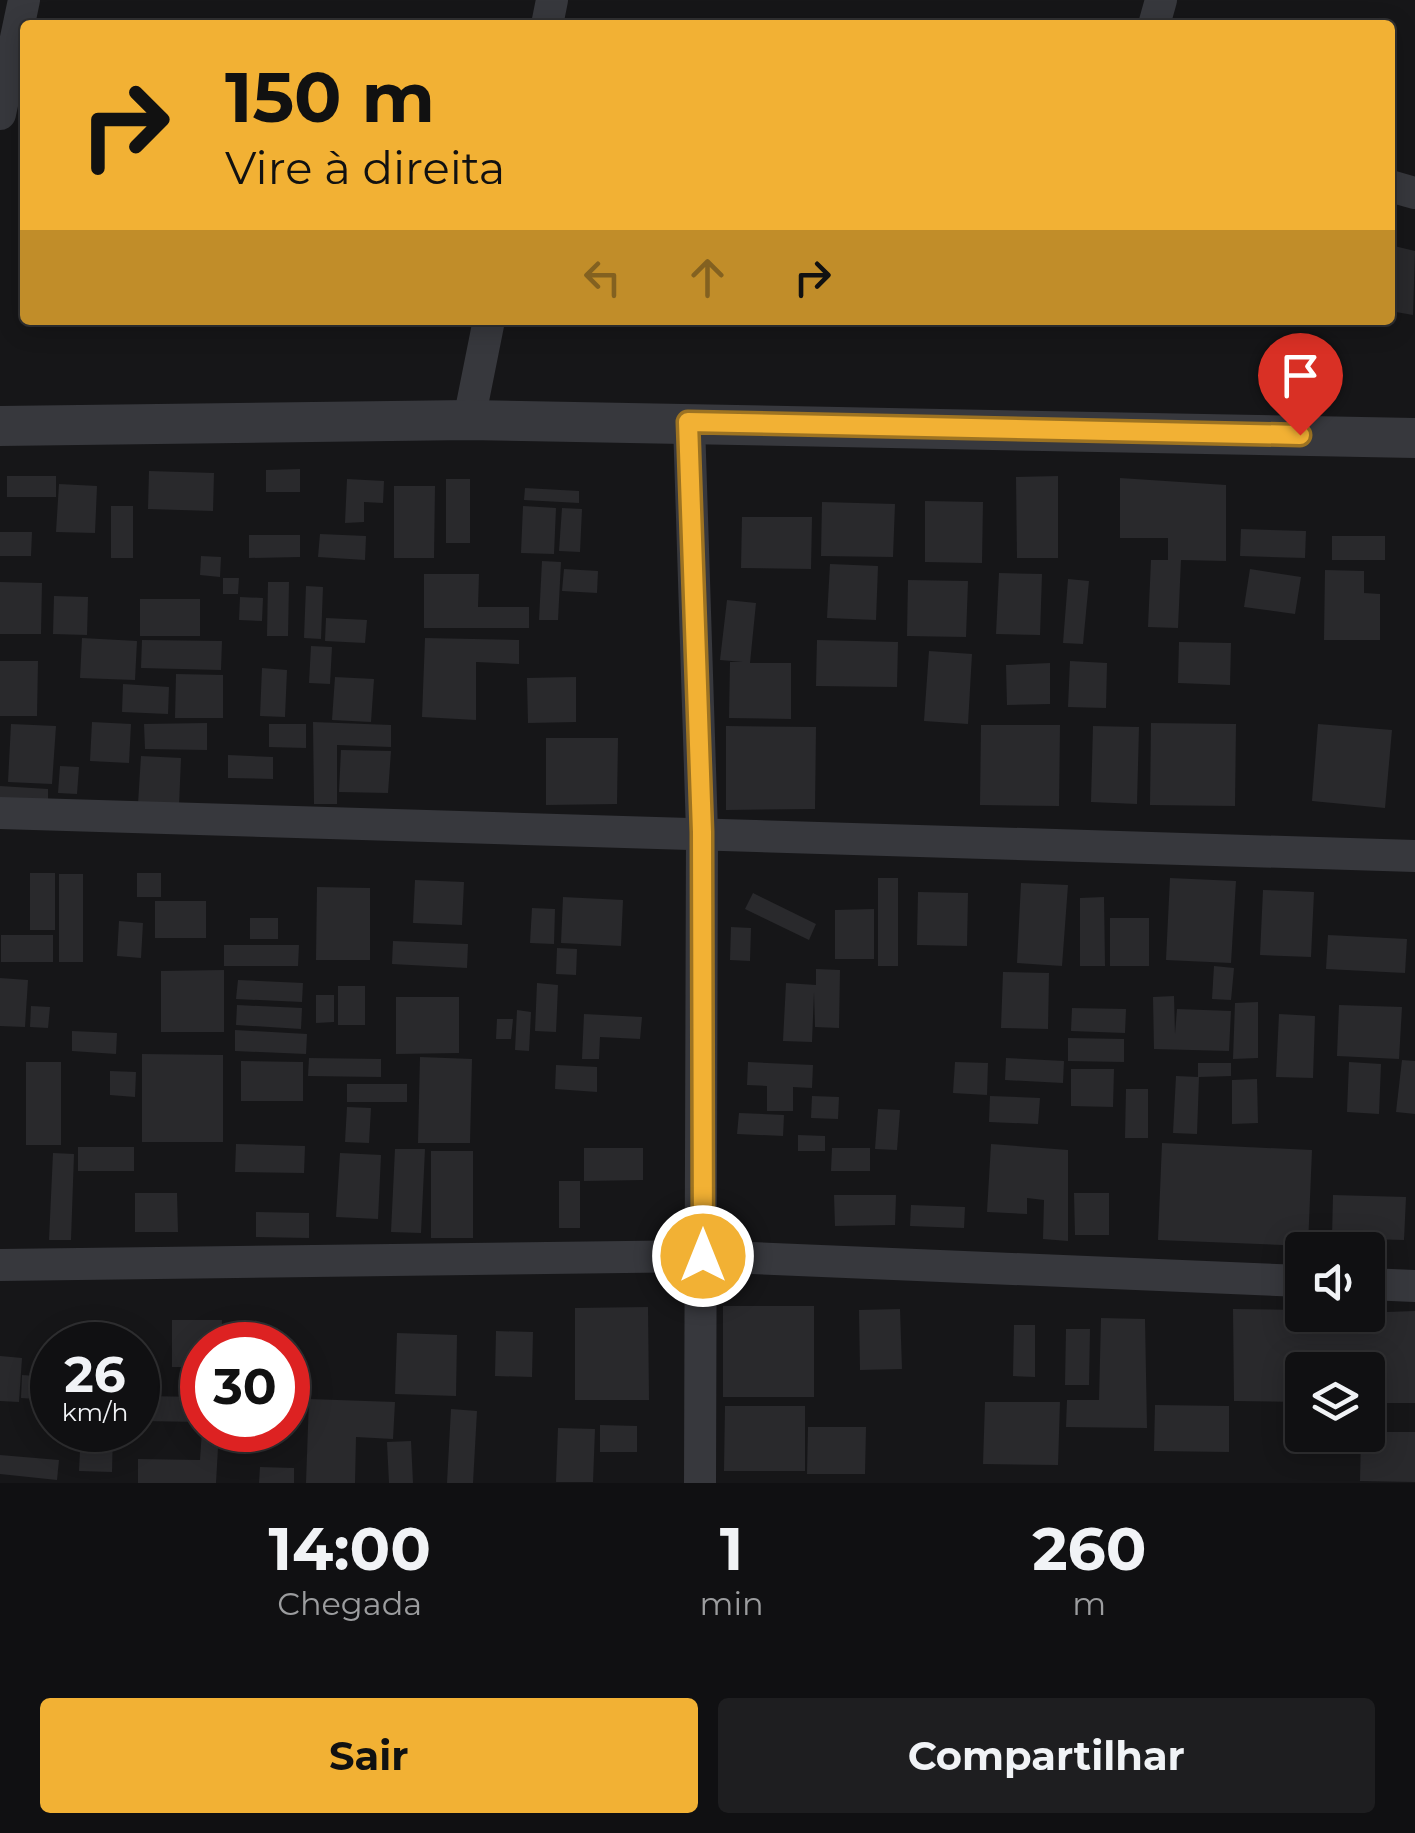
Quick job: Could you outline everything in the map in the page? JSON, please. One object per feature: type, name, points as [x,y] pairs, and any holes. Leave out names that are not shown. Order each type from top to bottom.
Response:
[{"type":"street","points":[[0,114],[19,55]]},
{"type":"street","points":[[469,420],[488,325]]},
{"type":"street","points":[[0,426],[469,420],[1415,438]]},
{"type":"street","points":[[688,422],[702,832],[700,1483]]},
{"type":"street","points":[[0,813],[1415,856]]},
{"type":"street","points":[[0,1264],[703,1256],[1285,1280]]},
{"type":"street","points":[[1385,1285],[1415,1286]]},
{"type":"building","points":[[1395,246],[1415,251],[1413,315],[1395,312]]},
{"type":"building","points":[[300,469],[300,492],[266,492],[266,470]]},
{"type":"building","points":[[149,471],[214,473],[213,511],[148,509]]},
{"type":"building","points":[[7,476],[56,476],[56,497],[7,497]]},
{"type":"building","points":[[1058,476],[1058,558],[1017,558],[1016,477]]},
{"type":"building","points":[[1120,478],[1226,485],[1226,561],[1181,560],[1178,628],[1148,627],[1151,560],[1168,560],[1168,538],[1120,538]]},
{"type":"building","points":[[347,479],[384,481],[383,503],[364,502],[364,522],[345,523]]},
{"type":"building","points":[[446,479],[470,479],[470,543],[446,543]]},
{"type":"building","points":[[59,484],[97,486],[95,533],[56,532]]},
{"type":"building","points":[[394,486],[435,486],[434,558],[394,558]]},
{"type":"building","points":[[525,488],[579,491],[579,503],[524,500]]},
{"type":"building","points":[[925,501],[983,502],[982,563],[925,562]]},
{"type":"building","points":[[822,502],[895,504],[893,557],[821,556]]},
{"type":"building","points":[[111,506],[133,506],[133,558],[111,558]]},
{"type":"building","points":[[523,506],[556,508],[554,554],[521,553]]},
{"type":"building","points":[[562,508],[582,509],[580,552],[559,551]]},
{"type":"building","points":[[742,517],[812,517],[811,569],[741,568]]},
{"type":"building","points":[[1241,529],[1306,531],[1305,558],[1240,556]]},
{"type":"building","points":[[0,532],[32,532],[31,556],[0,556]]},
{"type":"building","points":[[320,534],[366,536],[365,560],[318,557]]},
{"type":"building","points":[[249,535],[300,535],[300,557],[249,558]]},
{"type":"building","points":[[1332,536],[1385,536],[1385,560],[1332,560]]},
{"type":"building","points":[[201,556],[221,557],[220,577],[200,575]]},
{"type":"building","points":[[542,561],[561,562],[558,620],[539,620]]},
{"type":"building","points":[[830,564],[878,566],[876,620],[827,618]]},
{"type":"building","points":[[564,569],[598,571],[597,593],[562,591]]},
{"type":"building","points":[[1250,569],[1301,577],[1295,614],[1244,607]]},
{"type":"building","points":[[1325,570],[1364,571],[1364,593],[1380,594],[1380,640],[1324,640]]},
{"type":"building","points":[[999,573],[1042,574],[1040,635],[996,634]]},
{"type":"building","points":[[424,574],[479,574],[478,607],[529,607],[529,628],[424,628]]},
{"type":"building","points":[[223,578],[239,578],[238,594],[223,594]]},
{"type":"building","points":[[1068,579],[1089,581],[1083,644],[1063,643]]},
{"type":"building","points":[[908,580],[968,581],[966,637],[907,636]]},
{"type":"building","points":[[0,582],[42,583],[41,634],[0,634]]},
{"type":"building","points":[[268,582],[289,582],[288,636],[267,636]]},
{"type":"building","points":[[306,586],[323,587],[321,639],[304,638]]},
{"type":"building","points":[[54,596],[88,597],[87,635],[53,634]]},
{"type":"building","points":[[240,597],[263,598],[262,621],[239,620]]},
{"type":"building","points":[[140,599],[200,599],[200,636],[140,636]]},
{"type":"building","points":[[727,600],[756,603],[750,663],[791,663],[791,719],[729,718],[730,662],[743,662],[720,660]]},
{"type":"building","points":[[326,618],[367,620],[365,643],[325,641]]},
{"type":"building","points":[[82,638],[137,641],[135,680],[80,678]]},
{"type":"building","points":[[425,638],[519,640],[519,664],[476,662],[476,720],[422,717]]},
{"type":"building","points":[[142,640],[222,641],[221,670],[141,668]]},
{"type":"building","points":[[817,640],[898,642],[897,687],[816,686]]},
{"type":"building","points":[[1179,642],[1231,643],[1230,685],[1178,683]]},
{"type":"building","points":[[311,646],[332,647],[330,684],[309,683]]},
{"type":"building","points":[[929,651],[972,654],[968,724],[924,721]]},
{"type":"building","points":[[0,661],[38,661],[37,716],[0,716]]},
{"type":"building","points":[[1070,661],[1107,663],[1106,708],[1068,707]]},
{"type":"building","points":[[1050,663],[1050,704],[1007,705],[1006,665]]},
{"type":"building","points":[[262,668],[287,670],[285,717],[260,716]]},
{"type":"building","points":[[176,674],[223,675],[223,718],[175,718]]},
{"type":"building","points":[[335,677],[374,679],[371,722],[332,720]]},
{"type":"building","points":[[576,677],[576,722],[528,723],[527,678]]},
{"type":"building","points":[[123,684],[169,687],[168,714],[122,712]]},
{"type":"building","points":[[92,722],[131,724],[129,763],[90,761]]},
{"type":"building","points":[[313,722],[391,725],[391,747],[337,745],[337,804],[314,804]]},
{"type":"building","points":[[207,723],[207,750],[145,749],[144,724]]},
{"type":"building","points":[[1151,723],[1236,724],[1235,806],[1150,805]]},
{"type":"building","points":[[11,724],[56,726],[52,784],[8,782]]},
{"type":"building","points":[[269,724],[306,724],[306,748],[269,747]]},
{"type":"building","points":[[1318,724],[1392,730],[1385,808],[1312,801]]},
{"type":"building","points":[[981,725],[1060,725],[1059,806],[980,805]]},
{"type":"building","points":[[726,726],[816,727],[815,809],[726,810]]},
{"type":"building","points":[[1093,726],[1139,727],[1137,804],[1091,802]]},
{"type":"building","points":[[546,738],[618,738],[617,804],[546,805]]},
{"type":"building","points":[[341,750],[391,751],[388,793],[339,792]]},
{"type":"building","points":[[228,755],[273,757],[273,779],[228,778]]},
{"type":"building","points":[[141,756],[181,758],[179,806],[138,804]]},
{"type":"building","points":[[60,766],[79,767],[77,794],[58,793]]},
{"type":"building","points":[[0,786],[48,789],[48,806],[0,804]]},
{"type":"building","points":[[30,873],[55,873],[55,930],[30,930]]},
{"type":"building","points":[[137,873],[161,873],[161,897],[137,897]]},
{"type":"building","points":[[59,874],[83,874],[83,962],[59,962]]},
{"type":"building","points":[[878,878],[898,878],[898,966],[878,966]]},
{"type":"building","points":[[1170,878],[1236,881],[1231,963],[1166,960]]},
{"type":"building","points":[[415,880],[464,882],[462,925],[413,923]]},
{"type":"building","points":[[1021,883],[1068,885],[1062,966],[1017,963]]},
{"type":"building","points":[[317,887],[370,888],[370,960],[316,960]]},
{"type":"building","points":[[1263,890],[1314,892],[1311,957],[1260,955]]},
{"type":"building","points":[[918,892],[968,893],[967,946],[917,945]]},
{"type":"building","points":[[753,893],[816,924],[809,940],[745,909]]},
{"type":"building","points":[[563,897],[623,900],[621,946],[561,943]]},
{"type":"building","points":[[1104,897],[1105,966],[1080,966],[1080,898]]},
{"type":"building","points":[[155,901],[206,901],[206,938],[155,938]]},
{"type":"building","points":[[532,908],[555,909],[554,944],[530,943]]},
{"type":"building","points":[[874,909],[874,959],[835,959],[835,910]]},
{"type":"building","points":[[250,918],[278,918],[278,939],[250,939]]},
{"type":"building","points":[[1110,918],[1149,918],[1149,966],[1110,966]]},
{"type":"building","points":[[119,921],[143,923],[141,958],[117,956]]},
{"type":"building","points":[[731,927],[751,928],[750,961],[730,960]]},
{"type":"building","points":[[1,935],[53,935],[53,962],[1,962]]},
{"type":"building","points":[[1328,935],[1407,939],[1405,973],[1326,969]]},
{"type":"building","points":[[393,941],[468,944],[467,968],[392,964]]},
{"type":"building","points":[[224,945],[299,945],[298,966],[224,966]]},
{"type":"building","points":[[557,948],[577,949],[576,975],[556,974]]},
{"type":"building","points":[[1214,966],[1234,968],[1231,1000],[1212,999]]},
{"type":"building","points":[[816,969],[840,970],[839,1028],[815,1027],[814,992],[812,1042],[783,1041],[786,983],[816,985]]},
{"type":"building","points":[[224,970],[224,1032],[161,1032],[161,971]]},
{"type":"building","points":[[1003,972],[1049,973],[1048,1029],[1001,1028]]},
{"type":"building","points":[[0,978],[28,980],[25,1027],[0,1026]]},
{"type":"building","points":[[238,980],[303,983],[302,1002],[236,999]]},
{"type":"building","points":[[537,983],[558,985],[556,1032],[535,1031]]},
{"type":"building","points":[[338,986],[365,986],[365,1025],[338,1025]]},
{"type":"building","points":[[316,995],[334,995],[334,1022],[316,1023]]},
{"type":"building","points":[[1174,996],[1175,1034],[1177,1009],[1231,1011],[1229,1051],[1154,1049],[1153,997]]},
{"type":"building","points":[[396,997],[459,997],[459,1053],[396,1054]]},
{"type":"building","points":[[1258,1002],[1258,1058],[1233,1059],[1235,1003]]},
{"type":"building","points":[[237,1005],[302,1008],[301,1029],[236,1025]]},
{"type":"building","points":[[1339,1005],[1402,1007],[1399,1059],[1337,1056]]},
{"type":"building","points":[[31,1006],[50,1007],[48,1028],[30,1027]]},
{"type":"building","points":[[1072,1008],[1126,1009],[1125,1033],[1071,1031]]},
{"type":"building","points":[[517,1010],[531,1012],[529,1051],[515,1050]]},
{"type":"building","points":[[584,1014],[642,1017],[640,1039],[600,1037],[599,1059],[582,1059]]},
{"type":"building","points":[[1279,1014],[1315,1016],[1313,1078],[1276,1077]]},
{"type":"building","points":[[497,1019],[513,1019],[511,1039],[496,1039]]},
{"type":"building","points":[[235,1030],[307,1034],[306,1054],[235,1051]]},
{"type":"building","points":[[72,1031],[117,1033],[116,1054],[72,1051]]},
{"type":"building","points":[[1068,1038],[1124,1039],[1124,1062],[1068,1061]]},
{"type":"building","points":[[142,1054],[223,1055],[223,1142],[142,1142]]},
{"type":"building","points":[[420,1057],[472,1059],[470,1143],[418,1143]]},
{"type":"building","points":[[309,1058],[381,1059],[381,1077],[308,1076]]},
{"type":"building","points":[[1006,1058],[1064,1061],[1063,1083],[1005,1080]]},
{"type":"building","points":[[1402,1060],[1415,1061],[1415,1114],[1396,1112]]},
{"type":"building","points":[[241,1061],[303,1062],[303,1101],[241,1101]]},
{"type":"building","points":[[26,1062],[61,1062],[61,1145],[26,1145]]},
{"type":"building","points":[[748,1062],[813,1065],[812,1088],[793,1087],[793,1111],[767,1111],[767,1086],[747,1085]]},
{"type":"building","points":[[955,1062],[988,1063],[987,1095],[953,1093]]},
{"type":"building","points":[[1349,1062],[1381,1064],[1379,1114],[1347,1112]]},
{"type":"building","points":[[1198,1063],[1231,1063],[1231,1076],[1199,1077],[1197,1134],[1173,1133],[1176,1076],[1198,1077]]},
{"type":"building","points":[[556,1065],[597,1067],[597,1092],[555,1089]]},
{"type":"building","points":[[1071,1069],[1114,1069],[1113,1107],[1071,1106]]},
{"type":"building","points":[[110,1071],[136,1072],[135,1097],[110,1095]]},
{"type":"building","points":[[1257,1079],[1258,1123],[1232,1124],[1232,1080]]},
{"type":"building","points":[[347,1084],[407,1084],[407,1102],[347,1102]]},
{"type":"building","points":[[1126,1089],[1148,1089],[1148,1138],[1125,1138]]},
{"type":"building","points":[[812,1096],[839,1097],[838,1119],[811,1118]]},
{"type":"building","points":[[990,1096],[1040,1098],[1038,1124],[989,1122]]},
{"type":"building","points":[[347,1107],[371,1108],[369,1143],[345,1142]]},
{"type":"building","points":[[878,1109],[900,1110],[897,1150],[875,1149]]},
{"type":"building","points":[[739,1113],[784,1115],[783,1136],[737,1134]]},
{"type":"building","points":[[798,1135],[825,1136],[825,1151],[798,1151]]},
{"type":"building","points":[[1162,1143],[1312,1150],[1309,1232],[1285,1232],[1285,1245],[1158,1240]]},
{"type":"building","points":[[236,1144],[305,1146],[304,1173],[235,1172]]},
{"type":"building","points":[[991,1144],[1068,1150],[1068,1241],[1043,1239],[1044,1200],[1027,1198],[1027,1214],[987,1212]]},
{"type":"building","points":[[78,1147],[134,1147],[134,1171],[78,1171]]},
{"type":"building","points":[[584,1148],[643,1148],[643,1180],[584,1181]]},
{"type":"building","points":[[832,1148],[870,1148],[870,1171],[831,1171]]},
{"type":"building","points":[[395,1149],[425,1149],[421,1233],[391,1232]]},
{"type":"building","points":[[431,1151],[473,1151],[473,1238],[431,1238]]},
{"type":"building","points":[[53,1153],[74,1154],[71,1240],[49,1240]]},
{"type":"building","points":[[340,1153],[381,1155],[378,1219],[336,1217]]},
{"type":"building","points":[[559,1181],[580,1181],[580,1228],[559,1228]]},
{"type":"building","points":[[135,1193],[177,1193],[178,1232],[135,1232]]},
{"type":"building","points":[[1074,1193],[1109,1193],[1109,1235],[1075,1235]]},
{"type":"building","points":[[834,1195],[896,1195],[895,1225],[835,1226]]},
{"type":"building","points":[[1333,1195],[1406,1197],[1404,1240],[1385,1239],[1385,1232],[1332,1232]]},
{"type":"building","points":[[911,1205],[965,1207],[964,1228],[910,1226]]},
{"type":"building","points":[[256,1212],[309,1213],[309,1238],[256,1237]]},
{"type":"building","points":[[723,1306],[814,1306],[814,1397],[723,1397]]},
{"type":"building","points":[[648,1307],[649,1400],[575,1400],[575,1308]]},
{"type":"building","points":[[900,1309],[902,1369],[860,1370],[859,1310]]},
{"type":"building","points":[[1233,1309],[1285,1310],[1285,1332],[1385,1332],[1385,1312],[1415,1311],[1415,1403],[1385,1403],[1385,1352],[1285,1352],[1285,1402],[1234,1401]]},
{"type":"building","points":[[1101,1318],[1145,1319],[1147,1428],[1066,1427],[1067,1400],[1099,1400]]},
{"type":"building","points":[[172,1320],[222,1320],[180,1322],[180,1367],[172,1367]]},
{"type":"building","points":[[1014,1325],[1035,1325],[1035,1377],[1013,1376]]},
{"type":"building","points":[[1066,1329],[1090,1329],[1089,1385],[1065,1385]]},
{"type":"building","points":[[496,1331],[533,1332],[532,1377],[495,1376]]},
{"type":"building","points":[[397,1333],[457,1335],[456,1396],[395,1394]]},
{"type":"building","points":[[0,1356],[22,1358],[19,1402],[0,1401]]},
{"type":"building","points":[[22,1375],[30,1376],[30,1399],[21,1398]]},
{"type":"building","points":[[160,1396],[180,1397],[180,1422],[160,1421]]},
{"type":"building","points":[[310,1399],[395,1402],[393,1439],[356,1437],[355,1483],[306,1483]]},
{"type":"building","points":[[985,1402],[1060,1402],[1058,1465],[983,1464]]},
{"type":"building","points":[[1155,1405],[1229,1406],[1229,1452],[1154,1451]]},
{"type":"building","points":[[725,1406],[805,1406],[805,1471],[724,1471]]},
{"type":"building","points":[[451,1409],[477,1411],[473,1483],[447,1483]]},
{"type":"building","points":[[600,1425],[637,1426],[637,1452],[600,1452]]},
{"type":"building","points":[[808,1427],[866,1427],[865,1474],[807,1474]]},
{"type":"building","points":[[558,1428],[595,1429],[593,1482],[556,1482]]},
{"type":"building","points":[[1385,1432],[1415,1432],[1415,1482],[1360,1481],[1361,1452],[1385,1452]]},
{"type":"building","points":[[411,1441],[413,1483],[389,1483],[387,1442]]},
{"type":"building","points":[[80,1452],[112,1452],[112,1472],[79,1471]]},
{"type":"building","points":[[201,1452],[218,1452],[216,1483],[138,1483],[138,1459],[200,1460]]},
{"type":"building","points":[[0,1455],[59,1460],[57,1480],[0,1474]]},
{"type":"building","points":[[260,1467],[294,1468],[294,1483],[259,1483]]},
{"type":"route","points":[[703,1256],[702,832],[688,422],[1300,435]]}]
